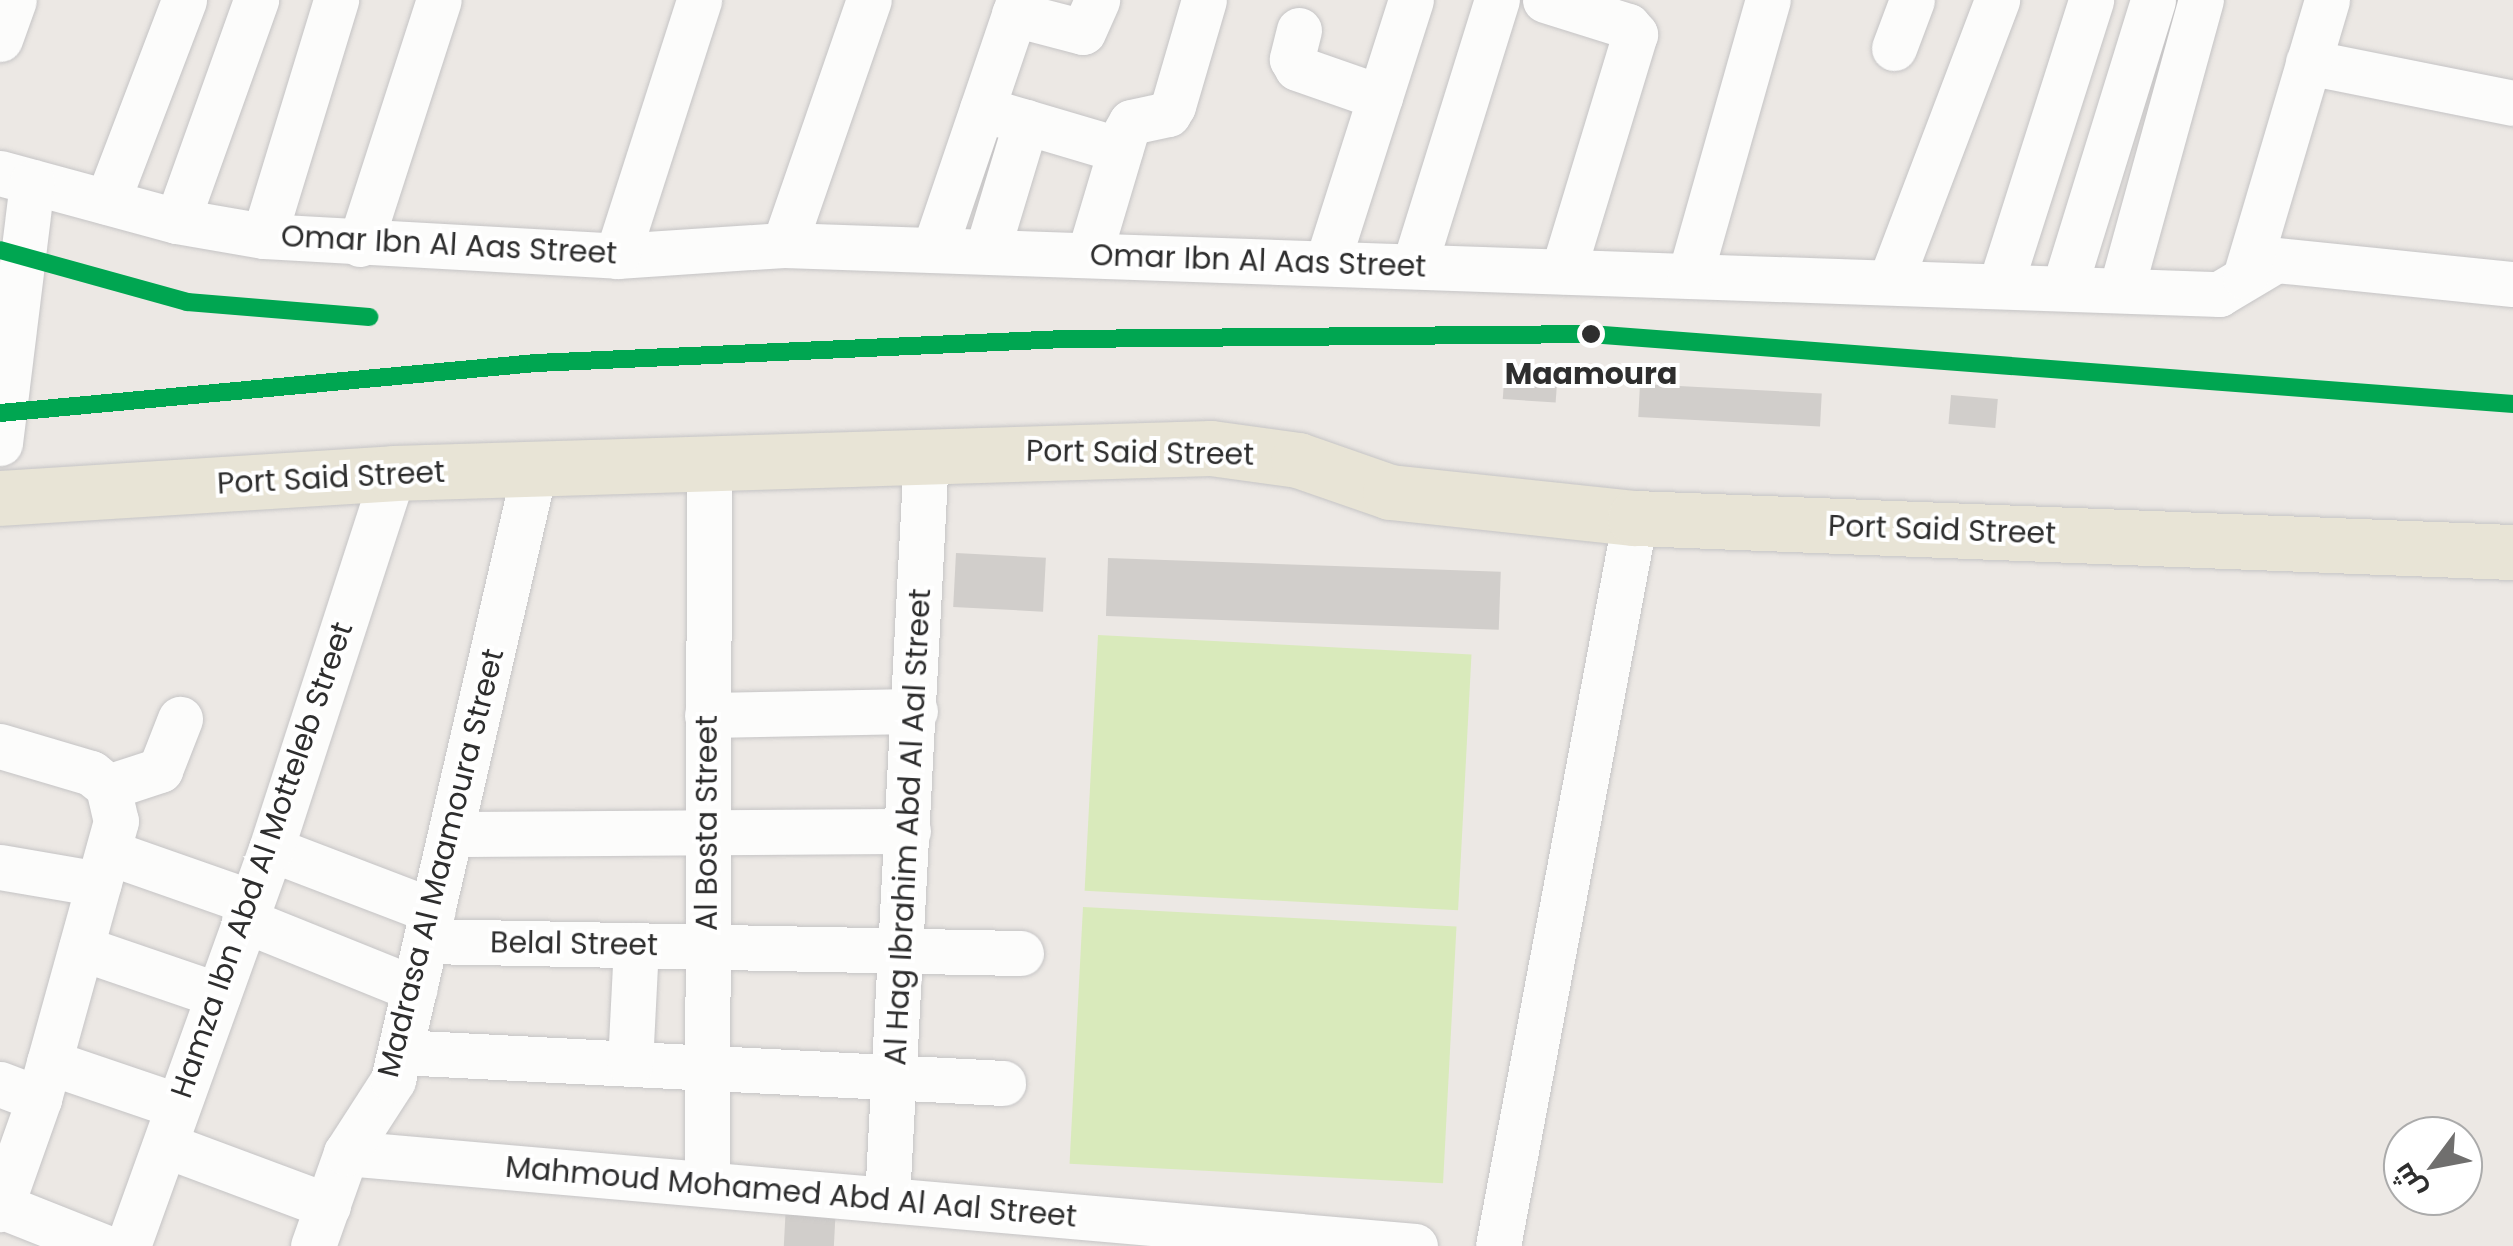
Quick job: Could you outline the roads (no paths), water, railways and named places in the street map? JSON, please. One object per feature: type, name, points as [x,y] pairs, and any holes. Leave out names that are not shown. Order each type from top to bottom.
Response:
[{"type":"main road","name":"Port Said Street","points":[[0,498],[535,467],[926,454],[1238,450],[1298,460],[1390,492],[1635,518],[2513,552]]},
{"type":"street","points":[[0,40],[14,0]]},
{"type":"street","points":[[107,202],[184,0]]},
{"type":"street","points":[[177,222],[256,0]]},
{"type":"street","points":[[264,236],[336,0]]},
{"type":"street","points":[[360,244],[438,0]]},
{"type":"street","points":[[617,256],[699,0]]},
{"type":"street","points":[[784,246],[869,0]]},
{"type":"street","points":[[934,250],[1016,7],[1082,32],[1097,0]]},
{"type":"street","points":[[1089,255],[1131,122],[1168,114],[1204,0]]},
{"type":"street","points":[[1327,263],[1411,0]]},
{"type":"street","points":[[1414,266],[1497,0]]},
{"type":"street","points":[[1545,0],[1628,26],[1635,34],[1563,271]]},
{"type":"street","points":[[1690,276],[1768,0]]},
{"type":"street","points":[[1894,48],[1912,0]]},
{"type":"street","points":[[1890,282],[1997,0]]},
{"type":"street","points":[[2000,286],[2091,0]]},
{"type":"street","points":[[2064,288],[2153,0]]},
{"type":"street","points":[[2121,290],[2201,0]]},
{"type":"street","points":[[2244,277],[2327,0]]},
{"type":"street","points":[[1299,30],[1292,60],[1296,68],[1380,97]]},
{"type":"street","points":[[2308,62],[2513,104]]},
{"type":"street","points":[[982,109],[1120,150]]},
{"type":"street","points":[[987,252],[1026,122]]},
{"type":"street","points":[[0,443],[16,178]]},
{"type":"street","name":"Omar Ibn Al Aas Street","points":[[16,178],[177,222],[264,236],[617,256],[784,246],[2218,294],[2276,260],[2513,284]]},
{"type":"street","name":"Al Hag Ibrahim Abd Al Aal Street","points":[[888,1200],[926,454]]},
{"type":"street","name":"Al Bosta Street","points":[[707,1184],[709,462]]},
{"type":"street","name":"Madrasa Al Maamoura Street","points":[[320,1226],[346,1153],[393,1080],[535,467]]},
{"type":"street","name":"Hamza Ibn Abd Al Motteleb Street","points":[[128,1246],[270,848],[392,473]]},
{"type":"street","points":[[1498,1246],[1635,518]]},
{"type":"street","points":[[708,715],[915,711]]},
{"type":"street","points":[[108,787],[160,770],[180,719]]},
{"type":"street","points":[[0,746],[91,773],[108,787],[116,822],[81,948],[29,1082],[1,1208],[102,1246]]},
{"type":"street","points":[[452,834],[908,831]]},
{"type":"street","points":[[270,848],[430,926]]},
{"type":"street","points":[[0,867],[104,868],[247,911],[415,990]]},
{"type":"street","name":"Belal Street","points":[[430,926],[636,945],[1021,952]]},
{"type":"street","points":[[630,1064],[636,945]]},
{"type":"street","points":[[81,948],[218,994]]},
{"type":"street","points":[[400,1052],[1004,1083]]},
{"type":"street","points":[[29,1082],[172,1126],[320,1226]]},
{"type":"street","name":"Mahmoud Mohamed Abd Al Aal Street","points":[[346,1153],[1415,1246]]},
{"type":"place","name":"Maamoura","points":[[1591,334]]}]
